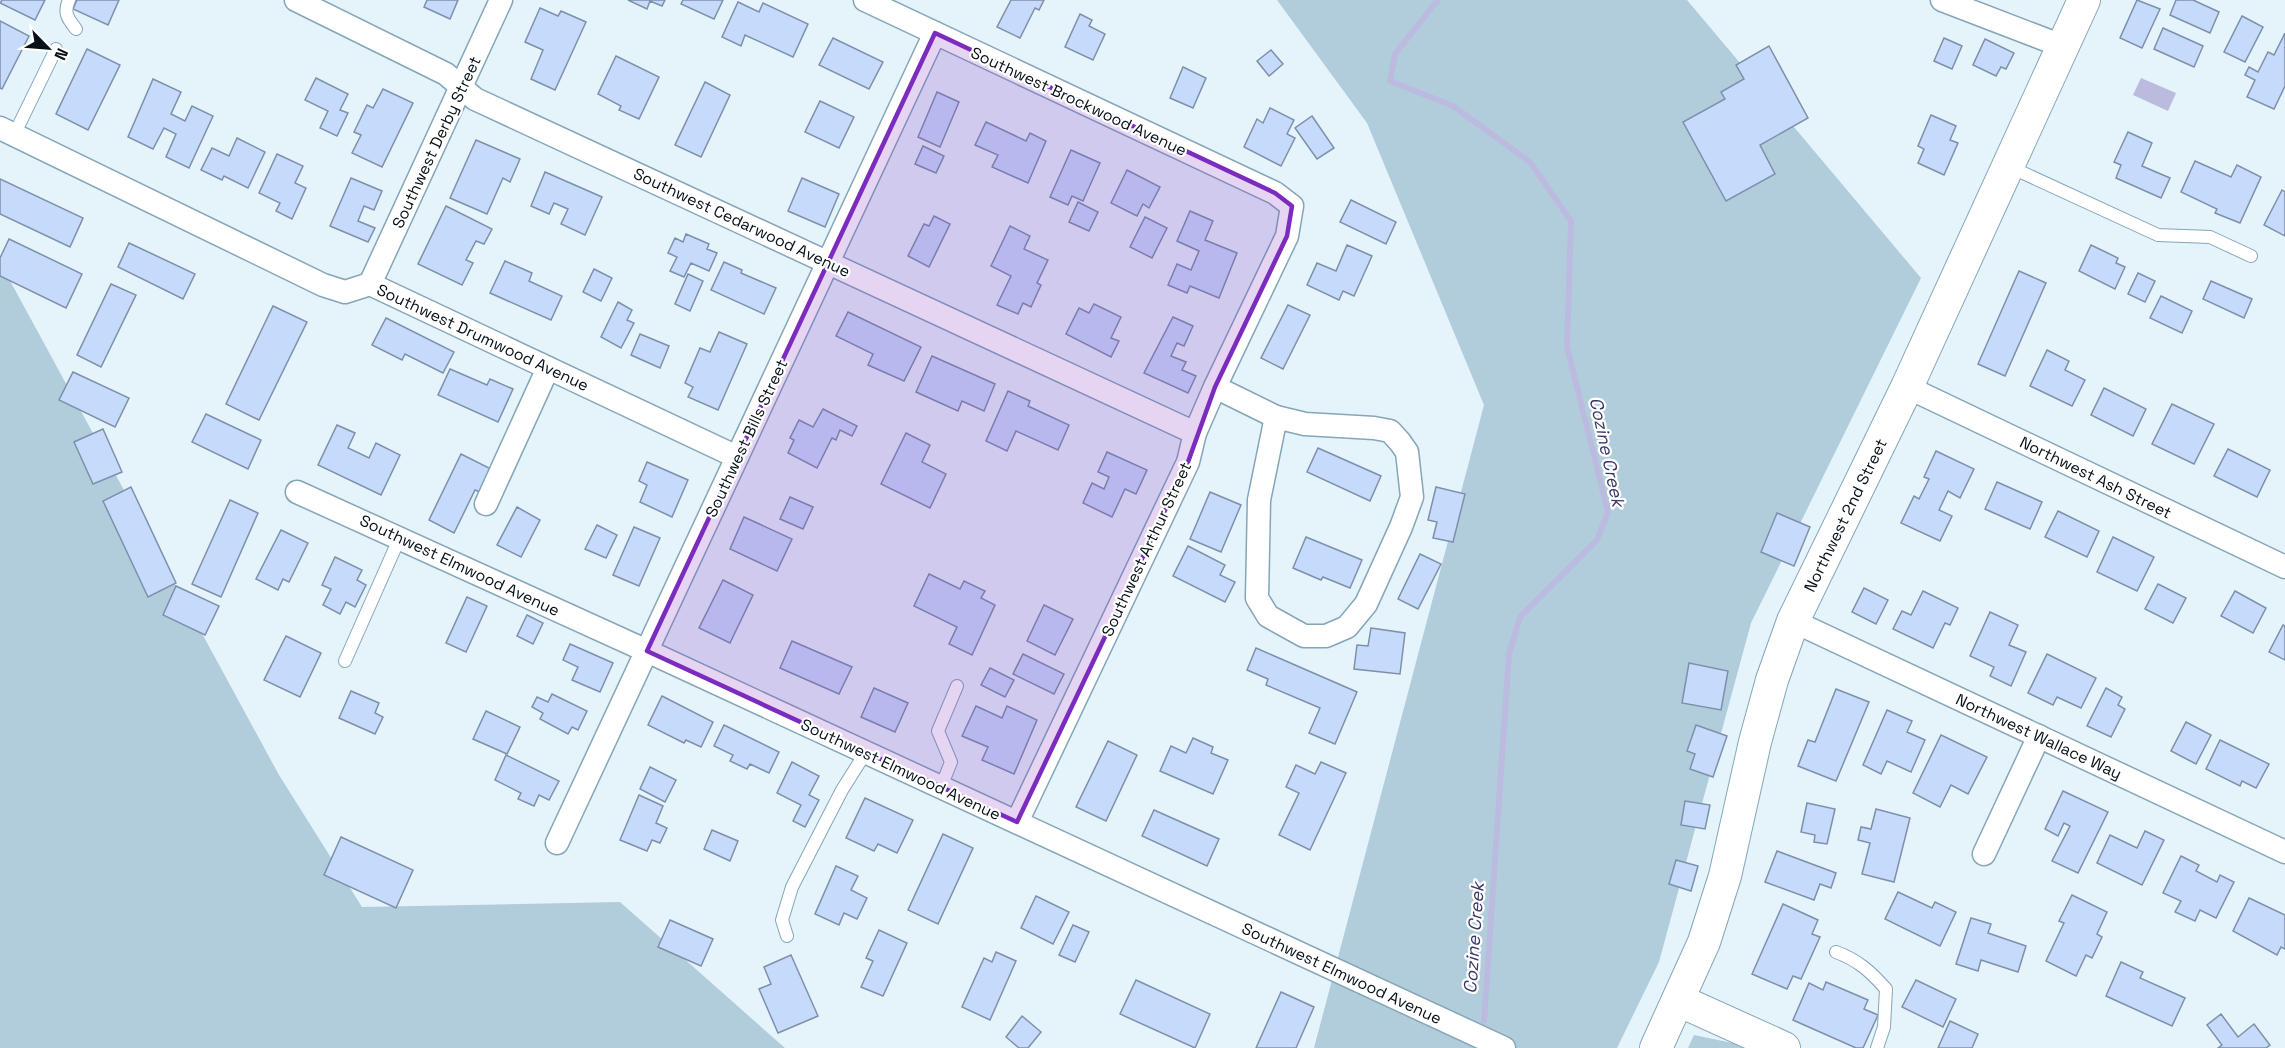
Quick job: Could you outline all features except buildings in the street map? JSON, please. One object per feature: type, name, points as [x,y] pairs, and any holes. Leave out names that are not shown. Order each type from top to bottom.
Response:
[{"type":"main road","name":"Northwest 2nd Street","points":[[1656,1048],[1704,942],[1725,876],[1763,711],[1792,621],[1907,387],[2084,0]]},
{"type":"main road","points":[[1678,1000],[1784,1048]]},
{"type":"street","name":"Southwest Cedarwood Avenue","points":[[296,0],[446,74],[475,99],[1195,433]]},
{"type":"street","name":"Southwest Derby Street","points":[[370,284],[501,0]]},
{"type":"street","name":"Southwest Brockwood Avenue","points":[[865,0],[1275,193],[1292,206]]},
{"type":"street","points":[[1942,0],[2062,46]]},
{"type":"street","name":"Southwest Bills Street","points":[[557,843],[935,33]]},
{"type":"street","name":"Southwest Drumwood Avenue","points":[[7,131],[323,285],[345,292],[370,284],[737,457]]},
{"type":"street","name":"Southwest Arthur Street","points":[[1017,822],[1188,462],[1195,433],[1215,387],[1287,236],[1292,206]]},
{"type":"street","points":[[486,504],[548,368]]},
{"type":"street","points":[[1215,387],[1276,417],[1305,424],[1390,431],[1407,452],[1412,496],[1401,527],[1366,604],[1347,627],[1326,636],[1304,636],[1268,616],[1257,598],[1259,500],[1276,417]]},
{"type":"street","name":"Northwest Ash Street","points":[[1907,387],[2285,567]]},
{"type":"street","name":"Southwest Elmwood Avenue","points":[[297,492],[400,537],[1504,1048]]},
{"type":"street","name":"Northwest Wallace Way","points":[[1792,621],[2285,852]]},
{"type":"street","points":[[1984,854],[2039,736]]},
{"type":"lane","points":[[69,0],[66,7],[66,18],[76,29]]},
{"type":"lane","points":[[7,131],[56,49]]},
{"type":"lane","points":[[2007,165],[2158,235],[2210,237],[2251,256]]},
{"type":"lane","points":[[345,661],[400,537]]},
{"type":"lane","points":[[941,787],[951,762],[938,731],[957,686]]},
{"type":"lane","points":[[787,936],[782,920],[792,887],[842,790],[866,752]]},
{"type":"lane","points":[[1836,952],[1853,958],[1873,974],[1886,989],[1884,1027],[1877,1048]]},
{"type":"highlighted area","points":[[935,33],[1275,193],[1292,206],[1287,236],[1215,387],[1188,462],[1017,822],[647,651]]},
{"type":"shaded area","points":[[1277,0],[1687,0],[1921,278],[1751,623],[1659,962],[1617,1048],[1314,1048],[1484,405],[1367,123]]},
{"type":"shaded area","points":[[2141,78],[2176,93],[2168,111],[2133,95]]},
{"type":"shaded area","points":[[2,266],[279,775],[362,907],[620,902],[785,1048],[0,1048],[0,267]]},
{"type":"shaded area","points":[[1694,1035],[1742,1045],[1750,1048],[1688,1048]]},
{"type":"waterway","name":"Cozine Creek","points":[[1438,0],[1395,54],[1390,81],[1453,106],[1530,162],[1571,221],[1567,347],[1608,512],[1597,540],[1520,617],[1509,654],[1484,1021]]}]
